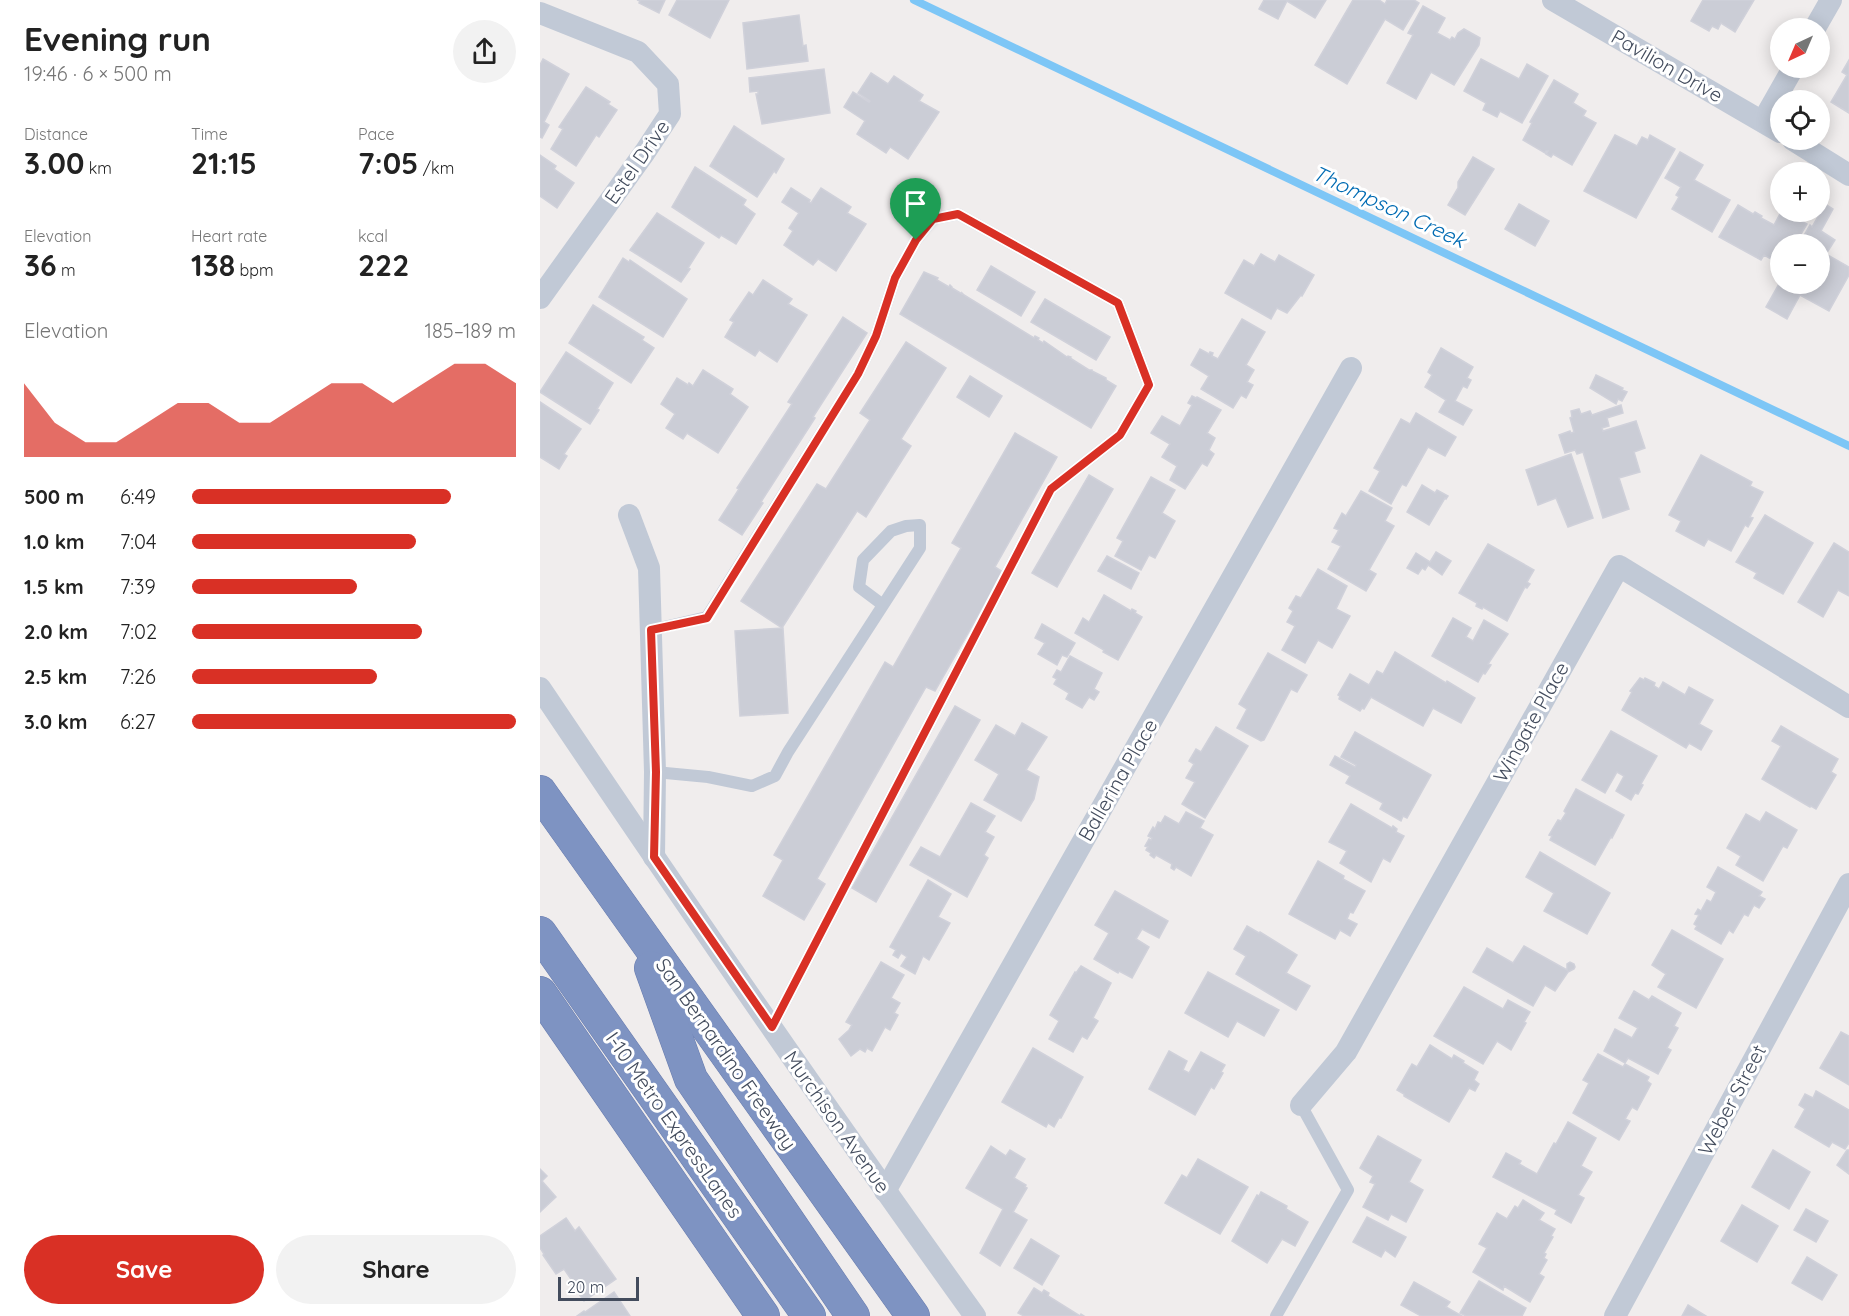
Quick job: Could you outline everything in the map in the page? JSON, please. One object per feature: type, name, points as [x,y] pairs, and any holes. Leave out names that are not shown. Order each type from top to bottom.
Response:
[{"type":"highway","name":"San Bernardino Freeway","points":[[540,792],[913,1316]]},
{"type":"highway","name":"I-10 Metro ExpressLanes","points":[[638,929],[691,1079],[853,1316]]},
{"type":"highway","name":"I-10 Metro ExpressLanes","points":[[540,933],[809,1316]]},
{"type":"highway","points":[[540,993],[764,1316]]},
{"type":"street","name":"Pavilion Drive","points":[[1553,0],[1770,125]]},
{"type":"street","points":[[1821,18],[1831,0]]},
{"type":"street","name":"Estel Drive","points":[[540,13],[638,52],[668,84],[670,114],[540,298]]},
{"type":"street","points":[[1809,150],[1849,175]]},
{"type":"street","name":"Ballerina Place","points":[[885,1191],[1350,368]]},
{"type":"street","points":[[629,515],[649,568],[656,772],[654,857]]},
{"type":"street","name":"Wingate Place","points":[[1301,1105],[1346,1052],[1619,566],[1849,707]]},
{"type":"street","name":"Murchison Avenue","points":[[540,688],[885,1191],[975,1316]]},
{"type":"street","name":"Weber Street","points":[[1615,1316],[1848,889]]},
{"type":"lane","points":[[651,630],[707,618],[858,374],[876,336],[895,278],[916,240],[933,219],[958,214],[1118,303],[1149,385],[1120,435],[1051,489],[772,1027]]},
{"type":"lane","points":[[656,772],[708,777],[752,786],[775,776],[788,752],[920,548],[920,525],[906,526],[891,531],[862,560],[859,587],[883,605]]},
{"type":"lane","points":[[1276,1316],[1348,1190],[1301,1105]]},
{"type":"building","points":[[637,0],[665,0],[659,13]]},
{"type":"building","points":[[677,0],[729,0],[710,38],[669,15]]},
{"type":"building","points":[[1264,0],[1326,0],[1315,18],[1287,1],[1278,19],[1259,9]]},
{"type":"building","points":[[1353,0],[1379,0],[1385,4],[1387,0],[1414,0],[1419,3],[1403,30],[1385,19],[1347,84],[1315,65]]},
{"type":"building","points":[[1703,0],[1754,0],[1735,32],[1721,23],[1718,29],[1712,26],[1709,31],[1691,21]]},
{"type":"building","points":[[1423,6],[1445,18],[1437,33],[1450,40],[1452,37],[1455,39],[1464,29],[1480,38],[1479,45],[1454,85],[1431,72],[1416,99],[1387,83],[1413,35],[1408,33]]},
{"type":"building","points":[[799,15],[803,46],[806,45],[808,61],[747,69],[743,23]]},
{"type":"building","points":[[543,59],[569,74],[544,122],[549,125],[542,138],[540,137],[540,65]]},
{"type":"building","points":[[1481,59],[1519,79],[1527,64],[1548,76],[1522,123],[1500,111],[1497,117],[1483,110],[1486,103],[1464,91]]},
{"type":"building","points":[[1849,60],[1849,113],[1831,102],[1847,75],[1842,72]]},
{"type":"building","points":[[824,69],[830,113],[762,124],[756,94],[758,91],[750,92],[749,78]]},
{"type":"building","points":[[871,73],[888,84],[894,76],[923,95],[919,101],[939,112],[908,159],[890,147],[886,153],[857,134],[865,121],[844,107],[853,92],[870,101],[858,93]]},
{"type":"building","points":[[1554,80],[1578,94],[1573,103],[1586,111],[1583,116],[1596,123],[1572,165],[1553,154],[1551,157],[1546,154],[1548,151],[1545,153],[1523,140],[1532,123],[1530,122]]},
{"type":"building","points":[[586,87],[610,102],[608,104],[617,110],[599,137],[596,135],[576,166],[551,149],[563,129],[559,127]]},
{"type":"building","points":[[734,126],[784,159],[757,197],[710,166]]},
{"type":"building","points":[[1615,135],[1637,146],[1642,137],[1648,140],[1650,135],[1675,149],[1636,218],[1584,191]]},
{"type":"building","points":[[1680,152],[1703,165],[1694,180],[1730,200],[1712,232],[1672,209],[1679,197],[1676,195],[1681,187],[1665,178]]},
{"type":"building","points":[[540,155],[556,166],[554,169],[574,183],[557,208],[540,196]]},
{"type":"building","points":[[1473,157],[1494,169],[1465,215],[1448,205]]},
{"type":"building","points":[[695,167],[746,200],[743,205],[755,214],[736,244],[721,235],[719,238],[672,207]]},
{"type":"building","points":[[791,188],[811,203],[821,188],[851,207],[847,213],[866,224],[836,271],[818,259],[813,265],[784,245],[793,231],[789,228],[799,213],[782,202]]},
{"type":"building","points":[[1519,204],[1549,221],[1535,246],[1505,229]]},
{"type":"building","points":[[1738,205],[1753,214],[1755,212],[1774,225],[1776,222],[1807,224],[1801,234],[1770,234],[1770,258],[1764,255],[1761,260],[1719,237]]},
{"type":"building","points":[[657,213],[704,243],[681,282],[630,250]]},
{"type":"building","points":[[1815,222],[1826,222],[1821,231],[1826,234],[1805,234],[1810,225],[1812,227]]},
{"type":"building","points":[[1830,237],[1835,240],[1830,248]]},
{"type":"building","points":[[1261,254],[1275,262],[1279,255],[1314,275],[1302,296],[1287,313],[1277,308],[1271,319],[1225,293],[1244,260],[1254,266]]},
{"type":"building","points":[[1830,256],[1849,267],[1849,275],[1829,311],[1800,295],[1787,319],[1766,307],[1773,294],[1830,294]]},
{"type":"building","points":[[623,258],[629,262],[630,260],[687,299],[663,337],[599,297]]},
{"type":"building","points":[[991,266],[1035,292],[1021,316],[977,290]]},
{"type":"building","points":[[924,272],[938,278],[937,280],[949,287],[950,285],[1116,386],[1091,428],[900,314]]},
{"type":"building","points":[[763,280],[792,299],[788,304],[807,315],[777,362],[759,350],[755,356],[725,337],[734,322],[730,320],[749,292],[753,295]]},
{"type":"building","points":[[1045,299],[1110,337],[1096,360],[1031,322]]},
{"type":"building","points":[[593,305],[644,337],[642,340],[654,348],[631,383],[569,343]]},
{"type":"building","points":[[843,317],[867,333],[742,535],[719,520],[739,489],[737,488],[792,404],[788,402]]},
{"type":"building","points":[[1242,319],[1265,332],[1246,365],[1254,370],[1247,382],[1253,385],[1246,398],[1241,395],[1233,408],[1201,389],[1209,376],[1191,365],[1200,349],[1209,354],[1213,353],[1212,356],[1218,359]]},
{"type":"building","points":[[906,342],[946,368],[901,439],[911,446],[866,517],[857,511],[782,628],[741,601],[817,484],[826,489],[870,420],[860,413]]},
{"type":"building","points":[[1441,348],[1473,367],[1467,378],[1471,380],[1467,388],[1463,386],[1455,401],[1472,410],[1463,425],[1439,412],[1446,400],[1425,387],[1432,375],[1428,372]]},
{"type":"building","points":[[566,352],[613,383],[590,424],[540,392]]},
{"type":"building","points":[[703,370],[733,389],[730,394],[748,407],[718,453],[687,433],[683,439],[666,428],[675,414],[661,404],[677,378],[693,386]]},
{"type":"building","points":[[1596,375],[1627,392],[1622,401],[1618,399],[1616,404],[1590,388]]},
{"type":"building","points":[[970,376],[1002,396],[989,417],[957,397]]},
{"type":"building","points":[[1192,396],[1221,410],[1207,433],[1215,438],[1209,450],[1214,454],[1207,466],[1202,463],[1185,489],[1170,480],[1177,466],[1162,457],[1170,444],[1151,433],[1162,416],[1180,426],[1192,405],[1188,403]]},
{"type":"building","points":[[540,402],[581,429],[564,454],[567,456],[559,469],[540,457]]},
{"type":"building","points":[[1621,405],[1623,413],[1607,418],[1609,426],[1602,428],[1603,431],[1636,421],[1645,448],[1634,452],[1640,472],[1619,478],[1629,509],[1603,518],[1583,452],[1577,454],[1575,450],[1565,453],[1559,435],[1574,432],[1570,418],[1572,417],[1571,411],[1579,409],[1581,414],[1590,411],[1592,415]]},
{"type":"building","points":[[1416,413],[1456,437],[1445,456],[1428,447],[1406,486],[1402,484],[1391,504],[1369,491],[1380,471],[1374,468],[1401,419],[1410,424]]},
{"type":"building","points":[[1015,433],[1057,457],[995,567],[1003,572],[935,691],[926,687],[817,879],[825,884],[804,920],[763,896],[783,860],[774,855],[885,662],[893,667],[961,548],[952,543]]},
{"type":"building","points":[[1571,454],[1593,518],[1568,527],[1556,498],[1538,505],[1526,470]]},
{"type":"building","points":[[1701,455],[1752,482],[1750,486],[1763,492],[1750,517],[1753,518],[1748,527],[1745,525],[1731,551],[1708,539],[1704,546],[1676,531],[1681,521],[1669,515]]},
{"type":"building","points":[[1089,475],[1113,489],[1057,587],[1032,573]]},
{"type":"building","points":[[1151,477],[1175,490],[1162,513],[1175,521],[1155,558],[1149,555],[1141,570],[1115,556],[1123,541],[1117,538]]},
{"type":"building","points":[[1422,485],[1435,493],[1437,490],[1448,496],[1429,525],[1407,512]]},
{"type":"building","points":[[1361,491],[1392,508],[1385,521],[1394,526],[1369,570],[1376,574],[1366,591],[1328,569],[1341,546],[1332,542],[1339,530],[1334,528],[1342,513],[1346,516]]},
{"type":"building","points":[[1765,515],[1813,543],[1783,594],[1754,578],[1757,573],[1736,562]]},
{"type":"building","points":[[1834,543],[1849,552],[1849,596],[1838,590],[1823,617],[1798,602]]},
{"type":"building","points":[[1488,544],[1534,570],[1527,582],[1530,584],[1527,588],[1525,587],[1507,621],[1483,607],[1482,609],[1476,606],[1477,603],[1459,593]]},
{"type":"building","points":[[1436,552],[1451,561],[1442,575],[1428,565],[1418,574],[1407,568],[1416,553],[1430,562]]},
{"type":"building","points":[[1107,556],[1139,573],[1131,589],[1098,571]]},
{"type":"building","points":[[1318,569],[1347,586],[1336,609],[1350,616],[1332,648],[1318,640],[1305,663],[1282,650],[1295,626],[1287,622],[1293,611],[1289,608],[1296,596],[1301,598]]},
{"type":"building","points":[[1104,595],[1131,611],[1132,609],[1136,611],[1135,613],[1142,617],[1118,660],[1075,633],[1083,618],[1089,622]]},
{"type":"building","points":[[1453,618],[1471,628],[1466,637],[1473,641],[1484,620],[1508,634],[1488,664],[1491,665],[1478,682],[1432,656]]},
{"type":"building","points":[[1042,624],[1075,643],[1067,657],[1062,655],[1057,665],[1038,654],[1045,643],[1035,638]]},
{"type":"building","points":[[783,628],[788,713],[740,716],[735,631]]},
{"type":"building","points":[[1395,652],[1475,698],[1461,723],[1433,708],[1423,726],[1371,697],[1364,709],[1360,711],[1339,699],[1338,695],[1350,674],[1369,685],[1377,671],[1383,674]]},
{"type":"building","points":[[1268,653],[1307,675],[1297,692],[1291,689],[1264,740],[1261,741],[1237,728],[1247,709],[1239,704]]},
{"type":"building","points":[[1070,656],[1102,673],[1094,689],[1099,692],[1094,700],[1089,697],[1082,708],[1066,699],[1069,693],[1054,684],[1057,679],[1053,677],[1057,670],[1061,672]]},
{"type":"building","points":[[1640,678],[1655,683],[1654,686],[1659,689],[1663,682],[1685,695],[1689,687],[1713,700],[1699,724],[1712,731],[1701,750],[1689,743],[1686,748],[1622,710],[1632,692],[1630,691]]},
{"type":"building","points":[[955,706],[980,720],[876,902],[852,888]]},
{"type":"building","points":[[1022,723],[1047,737],[1026,770],[1039,777],[1034,799],[1021,821],[984,800],[999,774],[975,760],[996,725],[1015,736]]},
{"type":"building","points":[[1781,726],[1838,759],[1831,772],[1836,775],[1816,809],[1762,779],[1781,746],[1772,741]]},
{"type":"building","points":[[1216,727],[1248,746],[1205,818],[1182,804],[1195,782],[1186,778],[1194,764],[1189,761],[1196,749],[1201,752]]},
{"type":"building","points":[[1611,731],[1657,756],[1638,794],[1635,793],[1631,800],[1616,791],[1624,776],[1617,772],[1605,793],[1582,780]]},
{"type":"building","points":[[1355,732],[1431,775],[1407,818],[1403,816],[1401,821],[1380,809],[1383,803],[1346,783],[1350,776],[1330,765],[1335,756],[1355,767],[1356,765],[1341,757]]},
{"type":"building","points":[[1576,789],[1624,815],[1595,865],[1550,840],[1552,836],[1549,835],[1558,820],[1561,821],[1566,813],[1564,811]]},
{"type":"building","points":[[971,803],[995,816],[985,832],[994,837],[984,855],[988,858],[967,897],[910,865],[921,847],[940,857]]},
{"type":"building","points":[[1351,804],[1392,828],[1393,826],[1397,829],[1396,832],[1404,836],[1390,862],[1383,858],[1371,882],[1340,863],[1347,851],[1329,842]]},
{"type":"building","points":[[1186,812],[1204,821],[1200,828],[1213,835],[1191,876],[1176,867],[1174,870],[1171,868],[1172,864],[1156,855],[1154,858],[1145,846],[1152,838],[1148,836],[1153,827],[1155,829],[1158,822],[1161,823],[1165,816],[1179,824]]},
{"type":"building","points":[[1766,812],[1797,830],[1787,848],[1783,846],[1763,881],[1736,865],[1741,856],[1727,848],[1746,814],[1760,822]]},
{"type":"building","points":[[1540,852],[1610,893],[1587,934],[1544,911],[1554,893],[1526,877]]},
{"type":"building","points":[[1318,861],[1365,891],[1353,913],[1350,912],[1347,919],[1357,924],[1350,936],[1340,930],[1335,939],[1289,914]]},
{"type":"building","points":[[1718,867],[1762,892],[1759,896],[1765,899],[1759,908],[1754,905],[1748,916],[1744,914],[1733,933],[1729,930],[1721,944],[1695,929],[1697,926],[1694,924],[1699,915],[1695,914],[1698,909],[1701,911],[1707,900],[1711,902],[1716,892],[1707,887]]},
{"type":"building","points":[[928,880],[951,894],[938,917],[950,923],[929,960],[923,956],[915,974],[901,966],[907,957],[901,953],[898,958],[893,955],[896,950],[890,947]]},
{"type":"building","points":[[1115,891],[1168,921],[1159,938],[1142,929],[1136,939],[1149,947],[1132,978],[1094,959],[1109,933],[1095,925]]},
{"type":"building","points":[[1247,926],[1297,955],[1286,973],[1310,986],[1296,1010],[1236,974],[1246,956],[1234,949]]},
{"type":"building","points":[[1672,930],[1723,959],[1696,1008],[1658,987],[1666,974],[1652,965]]},
{"type":"building","points":[[1524,946],[1567,970],[1567,964],[1570,962],[1575,967],[1568,972],[1555,991],[1545,985],[1533,1006],[1473,972],[1487,948],[1513,963]]},
{"type":"building","points":[[881,962],[904,975],[891,998],[900,1003],[894,1013],[898,1015],[890,1030],[885,1027],[872,1051],[867,1048],[865,1052],[860,1049],[851,1056],[839,1039],[852,1025],[846,1022]]},
{"type":"building","points":[[1081,966],[1111,983],[1093,1018],[1098,1021],[1087,1039],[1082,1036],[1073,1052],[1049,1039],[1059,1021],[1050,1015],[1075,972]]},
{"type":"building","points":[[1208,972],[1279,1010],[1264,1036],[1237,1021],[1228,1037],[1185,1013]]},
{"type":"building","points":[[1464,987],[1503,1009],[1508,1000],[1530,1012],[1511,1050],[1497,1041],[1483,1064],[1434,1036]]},
{"type":"building","points":[[1634,991],[1649,1000],[1652,996],[1681,1013],[1674,1026],[1678,1028],[1667,1048],[1671,1050],[1658,1074],[1628,1058],[1625,1063],[1604,1051],[1615,1029],[1632,1038],[1638,1028],[1619,1018]]},
{"type":"building","points":[[1841,1032],[1849,1036],[1849,1085],[1820,1068]]},
{"type":"building","points":[[1430,1045],[1452,1059],[1454,1055],[1478,1072],[1474,1080],[1479,1084],[1475,1091],[1469,1088],[1449,1122],[1397,1090],[1412,1064],[1417,1067]]},
{"type":"building","points":[[1033,1048],[1083,1077],[1054,1127],[1048,1123],[1046,1127],[1002,1102]]},
{"type":"building","points":[[1169,1051],[1187,1061],[1183,1070],[1189,1073],[1201,1052],[1225,1065],[1214,1089],[1211,1087],[1195,1115],[1149,1089]]},
{"type":"building","points":[[1598,1054],[1623,1067],[1625,1064],[1649,1077],[1647,1081],[1651,1084],[1637,1110],[1632,1107],[1625,1119],[1630,1121],[1619,1140],[1573,1113],[1589,1083],[1583,1080]]},
{"type":"building","points":[[1816,1091],[1849,1110],[1849,1143],[1845,1149],[1832,1142],[1829,1147],[1795,1127],[1805,1109],[1799,1105],[1805,1094],[1813,1098]]},
{"type":"building","points":[[1568,1122],[1596,1138],[1581,1166],[1592,1172],[1578,1195],[1584,1198],[1571,1223],[1555,1214],[1557,1210],[1493,1177],[1506,1153],[1521,1161],[1519,1164],[1537,1174]]},
{"type":"building","points":[[1378,1136],[1421,1160],[1409,1182],[1423,1190],[1406,1222],[1391,1214],[1388,1220],[1363,1207],[1375,1184],[1370,1182],[1373,1176],[1360,1168]]},
{"type":"building","points":[[991,1146],[1006,1156],[1010,1150],[1025,1159],[1014,1178],[1027,1188],[1013,1212],[1027,1220],[1000,1266],[980,1253],[1003,1209],[966,1188]]},
{"type":"building","points":[[1773,1150],[1810,1172],[1789,1209],[1752,1187]]},
{"type":"building","points":[[1849,1150],[1849,1174],[1837,1165]]},
{"type":"building","points":[[1198,1159],[1248,1187],[1220,1234],[1165,1203],[1182,1175],[1187,1178]]},
{"type":"building","points":[[540,1169],[547,1176],[542,1181],[556,1197],[540,1212]]},
{"type":"building","points":[[1261,1192],[1287,1206],[1286,1209],[1308,1222],[1295,1246],[1282,1239],[1267,1263],[1232,1241],[1257,1195],[1259,1196]]},
{"type":"building","points":[[1523,1200],[1544,1213],[1539,1220],[1555,1229],[1544,1253],[1546,1254],[1544,1258],[1547,1260],[1539,1274],[1544,1277],[1530,1302],[1504,1286],[1503,1290],[1473,1272],[1487,1248],[1479,1244],[1497,1213],[1507,1219],[1515,1206],[1518,1208]]},
{"type":"building","points":[[1742,1205],[1778,1226],[1757,1262],[1721,1241]]},
{"type":"building","points":[[1806,1209],[1828,1221],[1816,1242],[1794,1230]]},
{"type":"building","points":[[1367,1217],[1406,1237],[1395,1257],[1385,1250],[1381,1257],[1353,1242]]},
{"type":"building","points":[[566,1218],[575,1231],[579,1227],[616,1279],[584,1301],[564,1269],[556,1274],[540,1248],[540,1236]]},
{"type":"building","points":[[1031,1239],[1059,1256],[1042,1285],[1014,1268]]},
{"type":"building","points":[[1807,1257],[1837,1275],[1822,1300],[1792,1283]]},
{"type":"building","points":[[1479,1281],[1526,1308],[1522,1316],[1466,1316],[1460,1313]]},
{"type":"building","points":[[1414,1282],[1450,1302],[1446,1307],[1462,1316],[1421,1316],[1401,1305]]},
{"type":"building","points":[[1034,1288],[1042,1293],[1044,1290],[1049,1293],[1048,1296],[1080,1316],[1024,1316],[1018,1313]]},
{"type":"building","points":[[614,1292],[630,1316],[577,1316],[585,1312]]},
{"type":"building","points":[[1688,1305],[1706,1316],[1682,1316]]},
{"type":"waterway","name":"Thompson Creek","points":[[914,0],[1849,446]]},
{"type":"route","points":[[958,214],[1118,303],[1149,385],[1120,435],[1051,489],[772,1027],[654,857],[656,772],[651,630],[707,618],[858,374],[876,336],[895,278],[916,240],[933,219],[958,214]]}]
